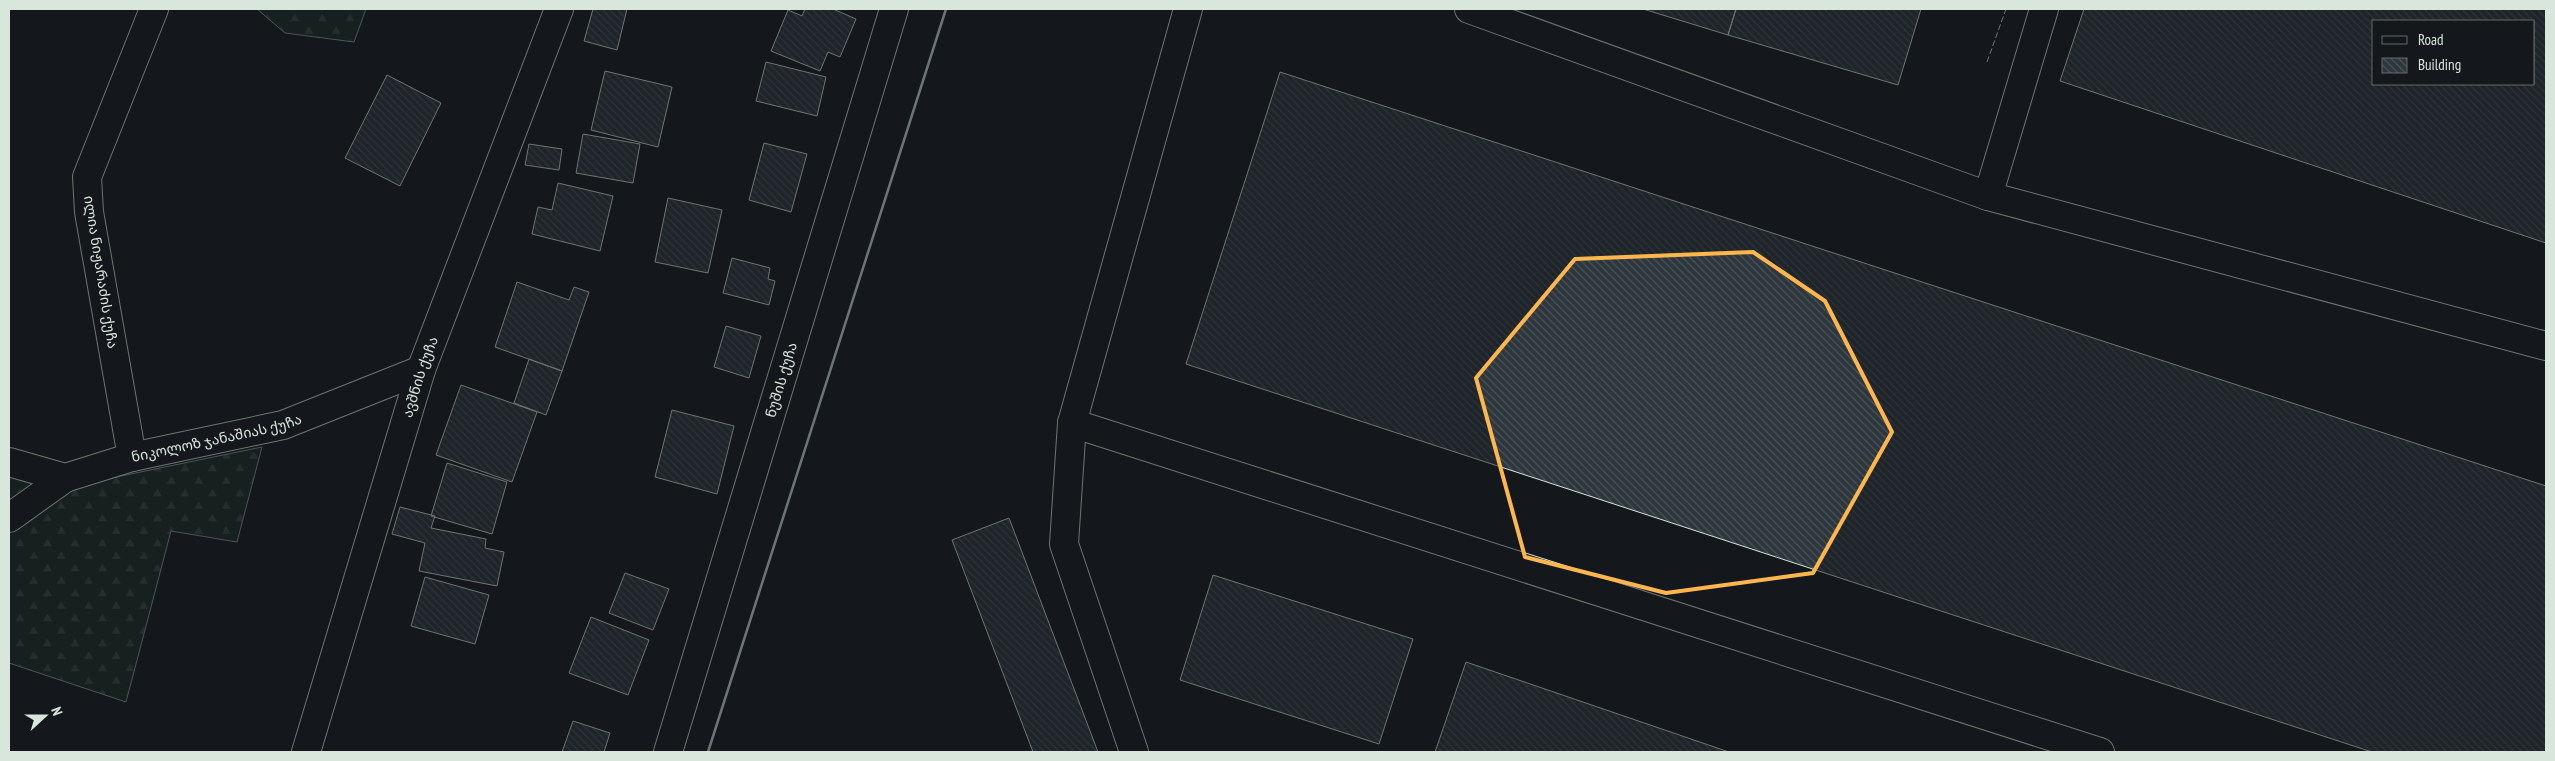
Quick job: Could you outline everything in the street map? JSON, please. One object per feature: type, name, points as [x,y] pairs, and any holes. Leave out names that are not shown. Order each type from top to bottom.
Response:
[{"type":"street","name":"ილია ნიჟარაძის ქუჩა","points":[[132,458],[89,212],[87,177],[154,9]]},
{"type":"street","name":"ავშნის ქუჩა","points":[[306,752],[421,370],[559,9]]},
{"type":"street","name":"ნუშის ქუჩა","points":[[668,752],[894,9]]},
{"type":"street","points":[[1134,752],[1064,544],[1072,423],[1188,9]]},
{"type":"street","points":[[1469,9],[1988,196],[2546,346]]},
{"type":"street","points":[[1988,196],[2044,9]]},
{"type":"street","name":"ნიკოლოზ ჯანაშიას ქუჩა","points":[[65,478],[132,458],[283,425],[421,370]]},
{"type":"street","points":[[1072,423],[2100,752]]},
{"type":"street","points":[[9,462],[65,478]]},
{"type":"street","points":[[9,518],[65,478]]},
{"type":"highlighted area","points":[[1753,252],[1825,301],[1892,432],[1813,573],[1666,593],[1525,557],[1476,378],[1575,259]]},
{"type":"green space","points":[[257,9],[366,9],[354,42],[285,33]]},
{"type":"green space","points":[[262,447],[237,542],[171,531],[126,702],[9,663],[9,475],[58,489]]},
{"type":"building","points":[[593,9],[627,9],[617,50],[584,41]]},
{"type":"building","points":[[805,9],[833,9],[856,19],[840,57],[828,52],[820,71],[771,51],[788,10],[802,16]]},
{"type":"building","points":[[1643,9],[1736,9],[1728,35]]},
{"type":"building","points":[[1736,9],[1921,9],[1898,85],[1728,35]]},
{"type":"building","points":[[2084,9],[2546,9],[2546,243],[2060,81]]},
{"type":"building","points":[[766,62],[826,77],[817,116],[756,101]]},
{"type":"building","points":[[605,71],[672,87],[658,147],[591,130]]},
{"type":"building","points":[[1280,72],[2546,486],[2546,752],[2372,752],[1186,364]]},
{"type":"building","points":[[387,75],[441,103],[400,186],[345,158]]},
{"type":"building","points":[[583,134],[640,144],[633,183],[576,173]]},
{"type":"building","points":[[764,143],[807,154],[791,212],[749,200]]},
{"type":"building","points":[[529,144],[562,149],[559,170],[525,165]]},
{"type":"building","points":[[558,183],[613,196],[600,251],[532,234],[538,207],[552,210]]},
{"type":"building","points":[[668,198],[722,210],[708,273],[655,262]]},
{"type":"building","points":[[732,258],[770,268],[768,279],[775,281],[769,305],[723,293]]},
{"type":"building","points":[[517,282],[569,300],[574,287],[589,292],[562,371],[495,347]]},
{"type":"building","points":[[726,326],[761,336],[749,378],[714,367]]},
{"type":"building","points":[[529,359],[562,371],[546,415],[514,403]]},
{"type":"building","points":[[461,385],[537,412],[512,482],[436,455]]},
{"type":"building","points":[[672,410],[734,426],[717,494],[655,477]]},
{"type":"building","points":[[447,463],[507,482],[492,534],[431,516]]},
{"type":"building","points":[[400,507],[435,516],[431,528],[486,539],[485,548],[504,552],[497,586],[419,571],[425,543],[392,534]]},
{"type":"building","points":[[1009,518],[1098,752],[1033,752],[952,540]]},
{"type":"building","points":[[625,573],[669,589],[653,630],[609,613]]},
{"type":"building","points":[[1213,575],[1413,639],[1379,744],[1180,680]]},
{"type":"building","points":[[425,577],[489,595],[475,644],[411,626]]},
{"type":"building","points":[[591,617],[649,640],[628,695],[569,673]]},
{"type":"building","points":[[1466,662],[1729,752],[1435,752]]},
{"type":"building","points":[[573,721],[610,733],[604,752],[562,752]]},
{"type":"fence","points":[[1987,62],[2006,9]]},
{"type":"wall","points":[[708,752],[946,9]]}]
